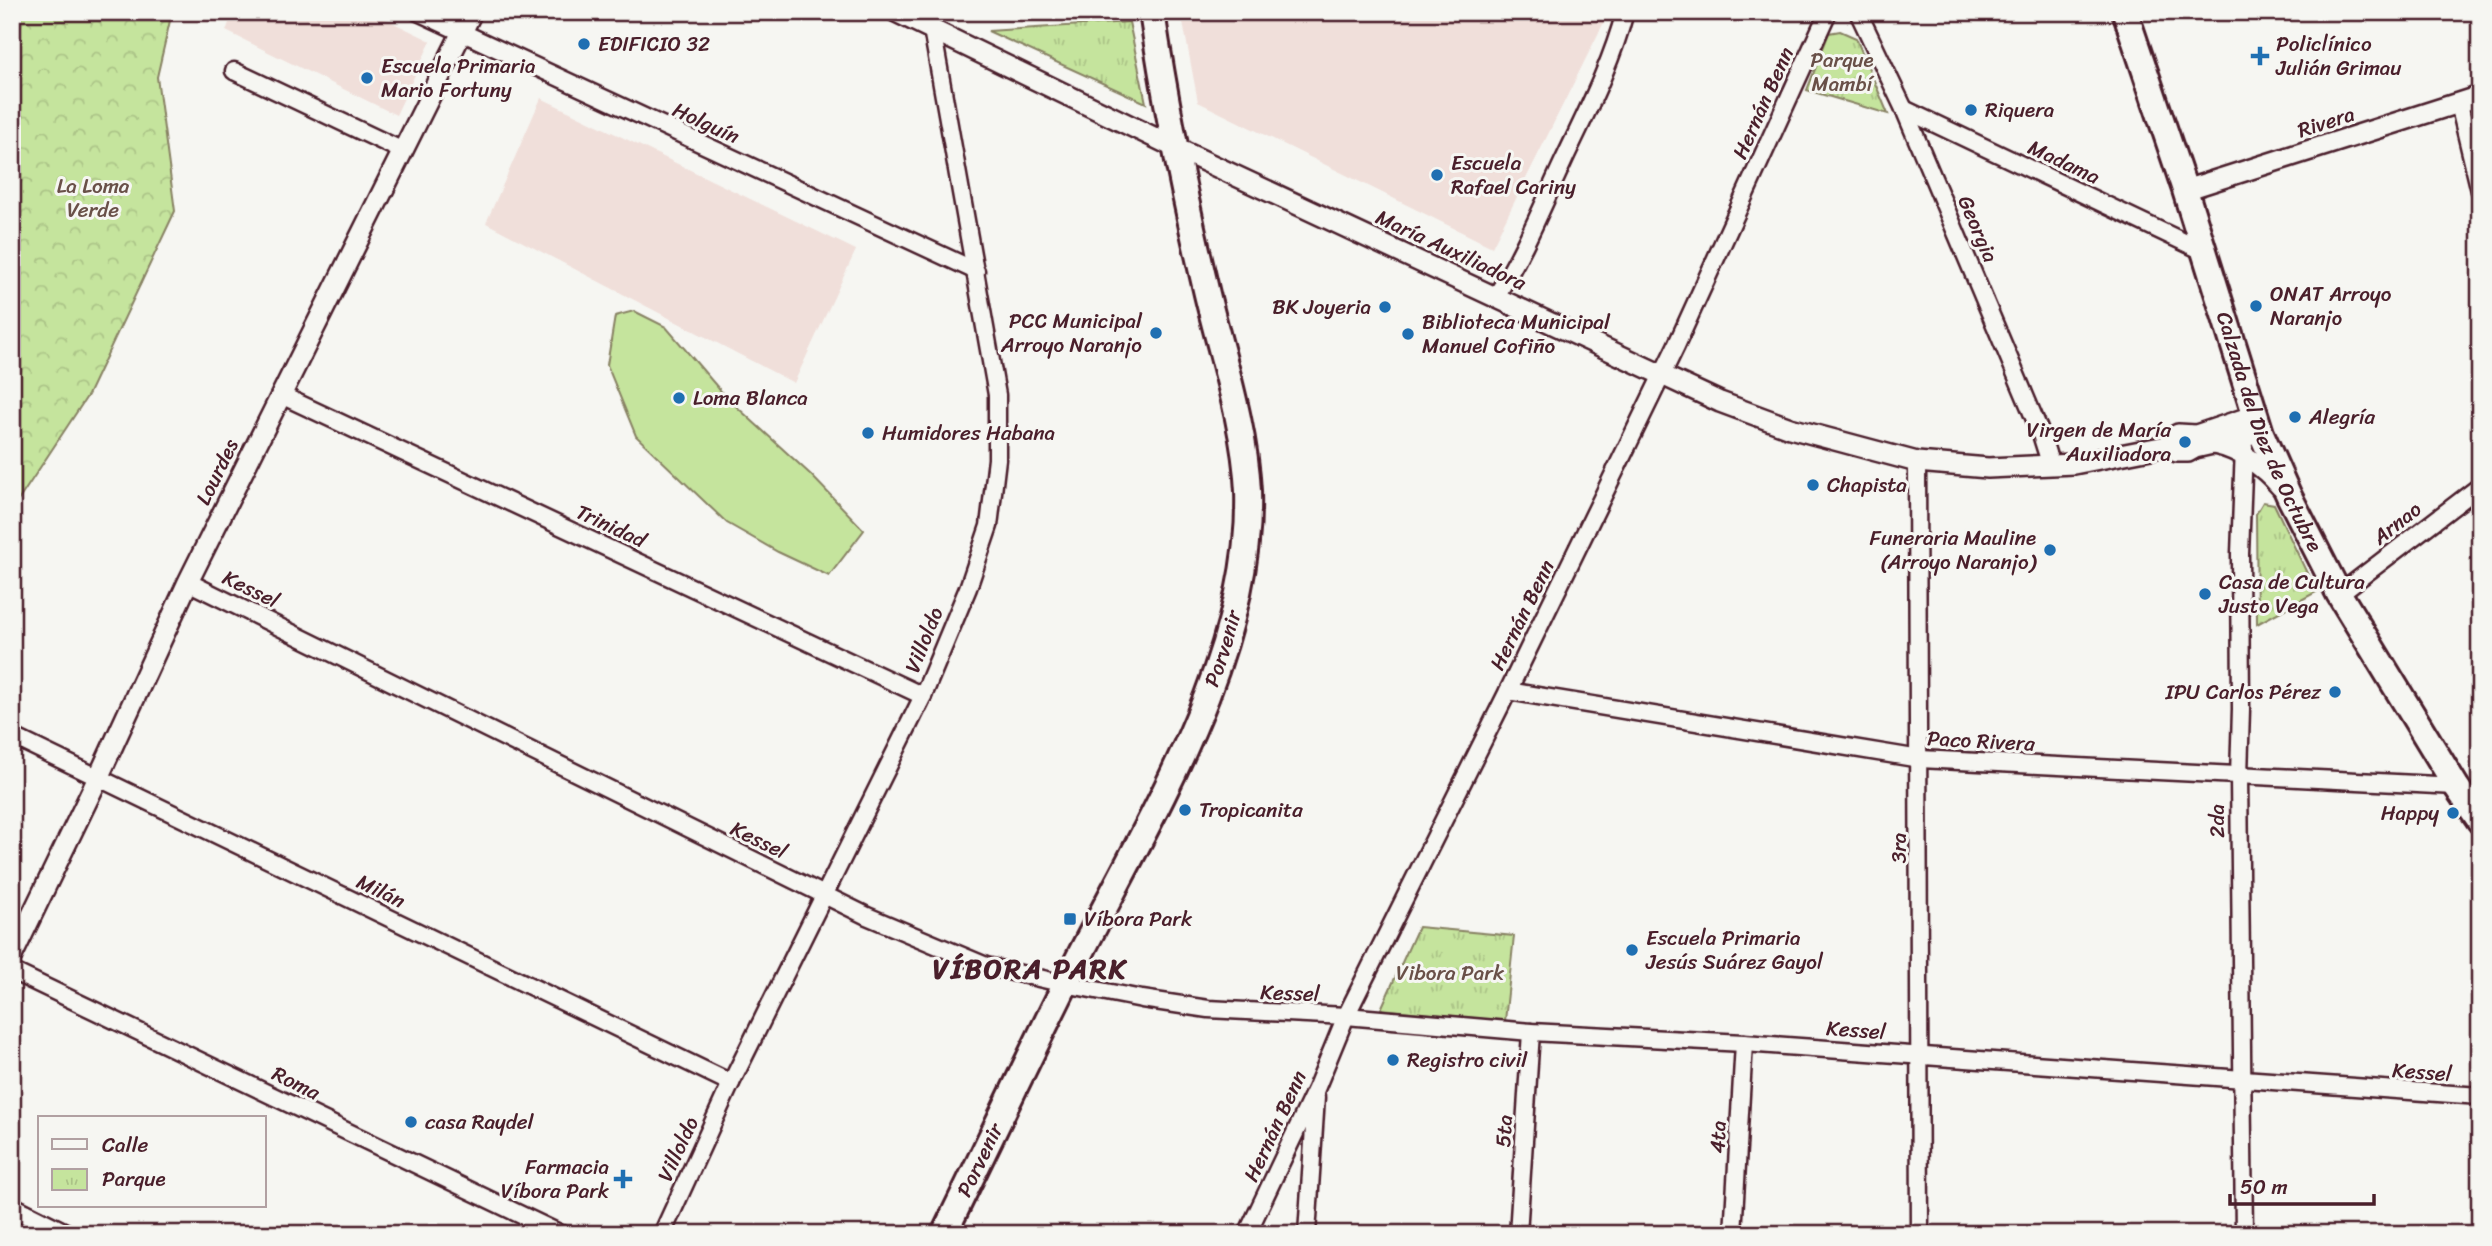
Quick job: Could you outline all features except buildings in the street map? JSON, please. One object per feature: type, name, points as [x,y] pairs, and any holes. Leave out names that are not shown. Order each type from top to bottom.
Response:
[{"type":"main road","name":"Porvenir","points":[[944,1234],[1065,984],[1188,741],[1216,668],[1240,589],[1248,537],[1245,455],[1174,146],[1152,12]]},
{"type":"main road","name":"Calzada del Diez de Octubre","points":[[2125,12],[2205,252],[2242,376],[2249,432],[2289,496],[2339,594],[2480,821]]},
{"type":"street","name":"Holguín","points":[[418,12],[976,271]]},
{"type":"street","name":"Lourdes","points":[[12,956],[188,582],[472,12]]},
{"type":"street","name":"María Auxiliadora","points":[[896,12],[931,21],[1174,146],[1720,402],[1790,428],[1917,462],[1988,468],[2074,464],[2171,445]]},
{"type":"street","points":[[1496,296],[1514,268],[1600,85],[1617,42],[1625,12]]},
{"type":"street","name":"Hernán Benn","points":[[1247,1234],[1316,1089],[1346,1016],[1662,375],[1828,12]]},
{"type":"street","name":"Georgia","points":[[1858,12],[1904,109],[2041,434],[2051,466]]},
{"type":"street","name":"Villoldo","points":[[662,1234],[731,1083],[923,696],[968,588],[989,526],[997,459],[997,395],[931,21]]},
{"type":"street","points":[[234,71],[403,151]]},
{"type":"street","name":"Rivera","points":[[2185,190],[2480,96]]},
{"type":"street","points":[[2459,104],[2480,191]]},
{"type":"street","name":"Madama","points":[[1904,109],[2205,252]]},
{"type":"street","name":"Trinidad","points":[[281,395],[923,696]]},
{"type":"street","name":"María Auxiliadora","points":[[2249,432],[2182,453],[2173,450],[2171,445],[2172,438],[2178,434],[2249,432]]},
{"type":"street","name":"2da","points":[[2244,1234],[2239,776],[2240,554],[2249,432]]},
{"type":"street","name":"3ra","points":[[1917,462],[1920,1234]]},
{"type":"street","name":"Arnao","points":[[2339,594],[2480,486]]},
{"type":"street","name":"Kessel","points":[[188,582],[898,930],[986,965],[1065,984],[1208,1009],[1346,1016],[1531,1031],[1744,1042],[2243,1081],[2480,1096]]},
{"type":"street","name":"Paco Rivera","points":[[1508,691],[1920,759],[2456,786]]},
{"type":"street","name":"Milán","points":[[12,736],[731,1083]]},
{"type":"street","name":"Roma","points":[[12,971],[561,1234]]},
{"type":"street","name":"5ta","points":[[1518,1234],[1531,1031]]},
{"type":"street","name":"4ta","points":[[1733,1234],[1744,1042]]},
{"type":"street","points":[[1307,1234],[1316,1089]]},
{"type":"street","points":[[12,1207],[66,1234]]},
{"type":"shaded area","name":"Escuela Primaria Mario Fortuny","points":[[233,12],[371,12],[431,41],[396,115],[226,31]]},
{"type":"shaded area","name":"Escuela Rafael Cariny","points":[[1181,12],[1607,12],[1492,247],[1198,102]]},
{"type":"shaded area","points":[[541,98],[856,250],[794,383],[486,223]]},
{"type":"green space","name":"La Loma Verde","points":[[12,12],[172,12],[157,77],[175,211],[88,395],[12,510]]},
{"type":"green space","points":[[1129,22],[1146,103],[988,31]]},
{"type":"green space","name":"Parque Mambí","points":[[1840,31],[1856,38],[1888,114],[1807,90],[1829,33]]},
{"type":"green space","name":"Loma Blanca","points":[[634,311],[666,327],[725,396],[810,474],[864,530],[829,576],[778,552],[727,523],[636,436],[607,365],[615,316]]},
{"type":"green space","points":[[2263,502],[2274,504],[2316,592],[2257,624],[2256,514]]},
{"type":"green space","name":"Vibora Park","points":[[1418,927],[1514,936],[1505,1021],[1381,1009]]},
{"type":"place","name":"EDIFICIO 32","points":[[584,44]]},
{"type":"place","name":"Policlínico Julián Grimau","points":[[2260,56]]},
{"type":"place","name":"Escuela Primaria Mario Fortuny","points":[[367,78]]},
{"type":"place","name":"Riquera","points":[[1971,110]]},
{"type":"place","name":"Escuela Rafael Cariny","points":[[1437,175]]},
{"type":"place","name":"ONAT Arroyo Naranjo","points":[[2256,306]]},
{"type":"place","name":"BK Joyeria","points":[[1385,307]]},
{"type":"place","name":"PCC Municipal Arroyo Naranjo","points":[[1156,333]]},
{"type":"place","name":"Biblioteca Municipal Manuel Cofiño","points":[[1408,334]]},
{"type":"place","name":"Loma Blanca","points":[[679,398]]},
{"type":"place","name":"Alegría","points":[[2295,417]]},
{"type":"place","name":"Humidores Habana","points":[[868,433]]},
{"type":"place","name":"Virgen de María Auxiliadora","points":[[2185,442]]},
{"type":"place","name":"Chapista","points":[[1813,485]]},
{"type":"place","name":"Funeraria Mauline (Arroyo Naranjo)","points":[[2050,550]]},
{"type":"place","name":"Casa de Cultura Justo Vega","points":[[2205,594]]},
{"type":"place","name":"IPU Carlos Pérez","points":[[2335,692]]},
{"type":"place","name":"Tropicanita","points":[[1185,810]]},
{"type":"place","name":"Happy","points":[[2453,813]]},
{"type":"place","name":"Víbora Park","points":[[1070,919]]},
{"type":"place","name":"Escuela Primaria Jesús Suárez Gayol","points":[[1632,950]]},
{"type":"place","name":"Registro civil","points":[[1393,1060]]},
{"type":"place","name":"casa Raydel","points":[[411,1122]]},
{"type":"place","name":"Farmacia Víbora Park","points":[[623,1179]]},
{"type":"district","name":"VÍBORA PARK","points":[[1030,968]]}]
